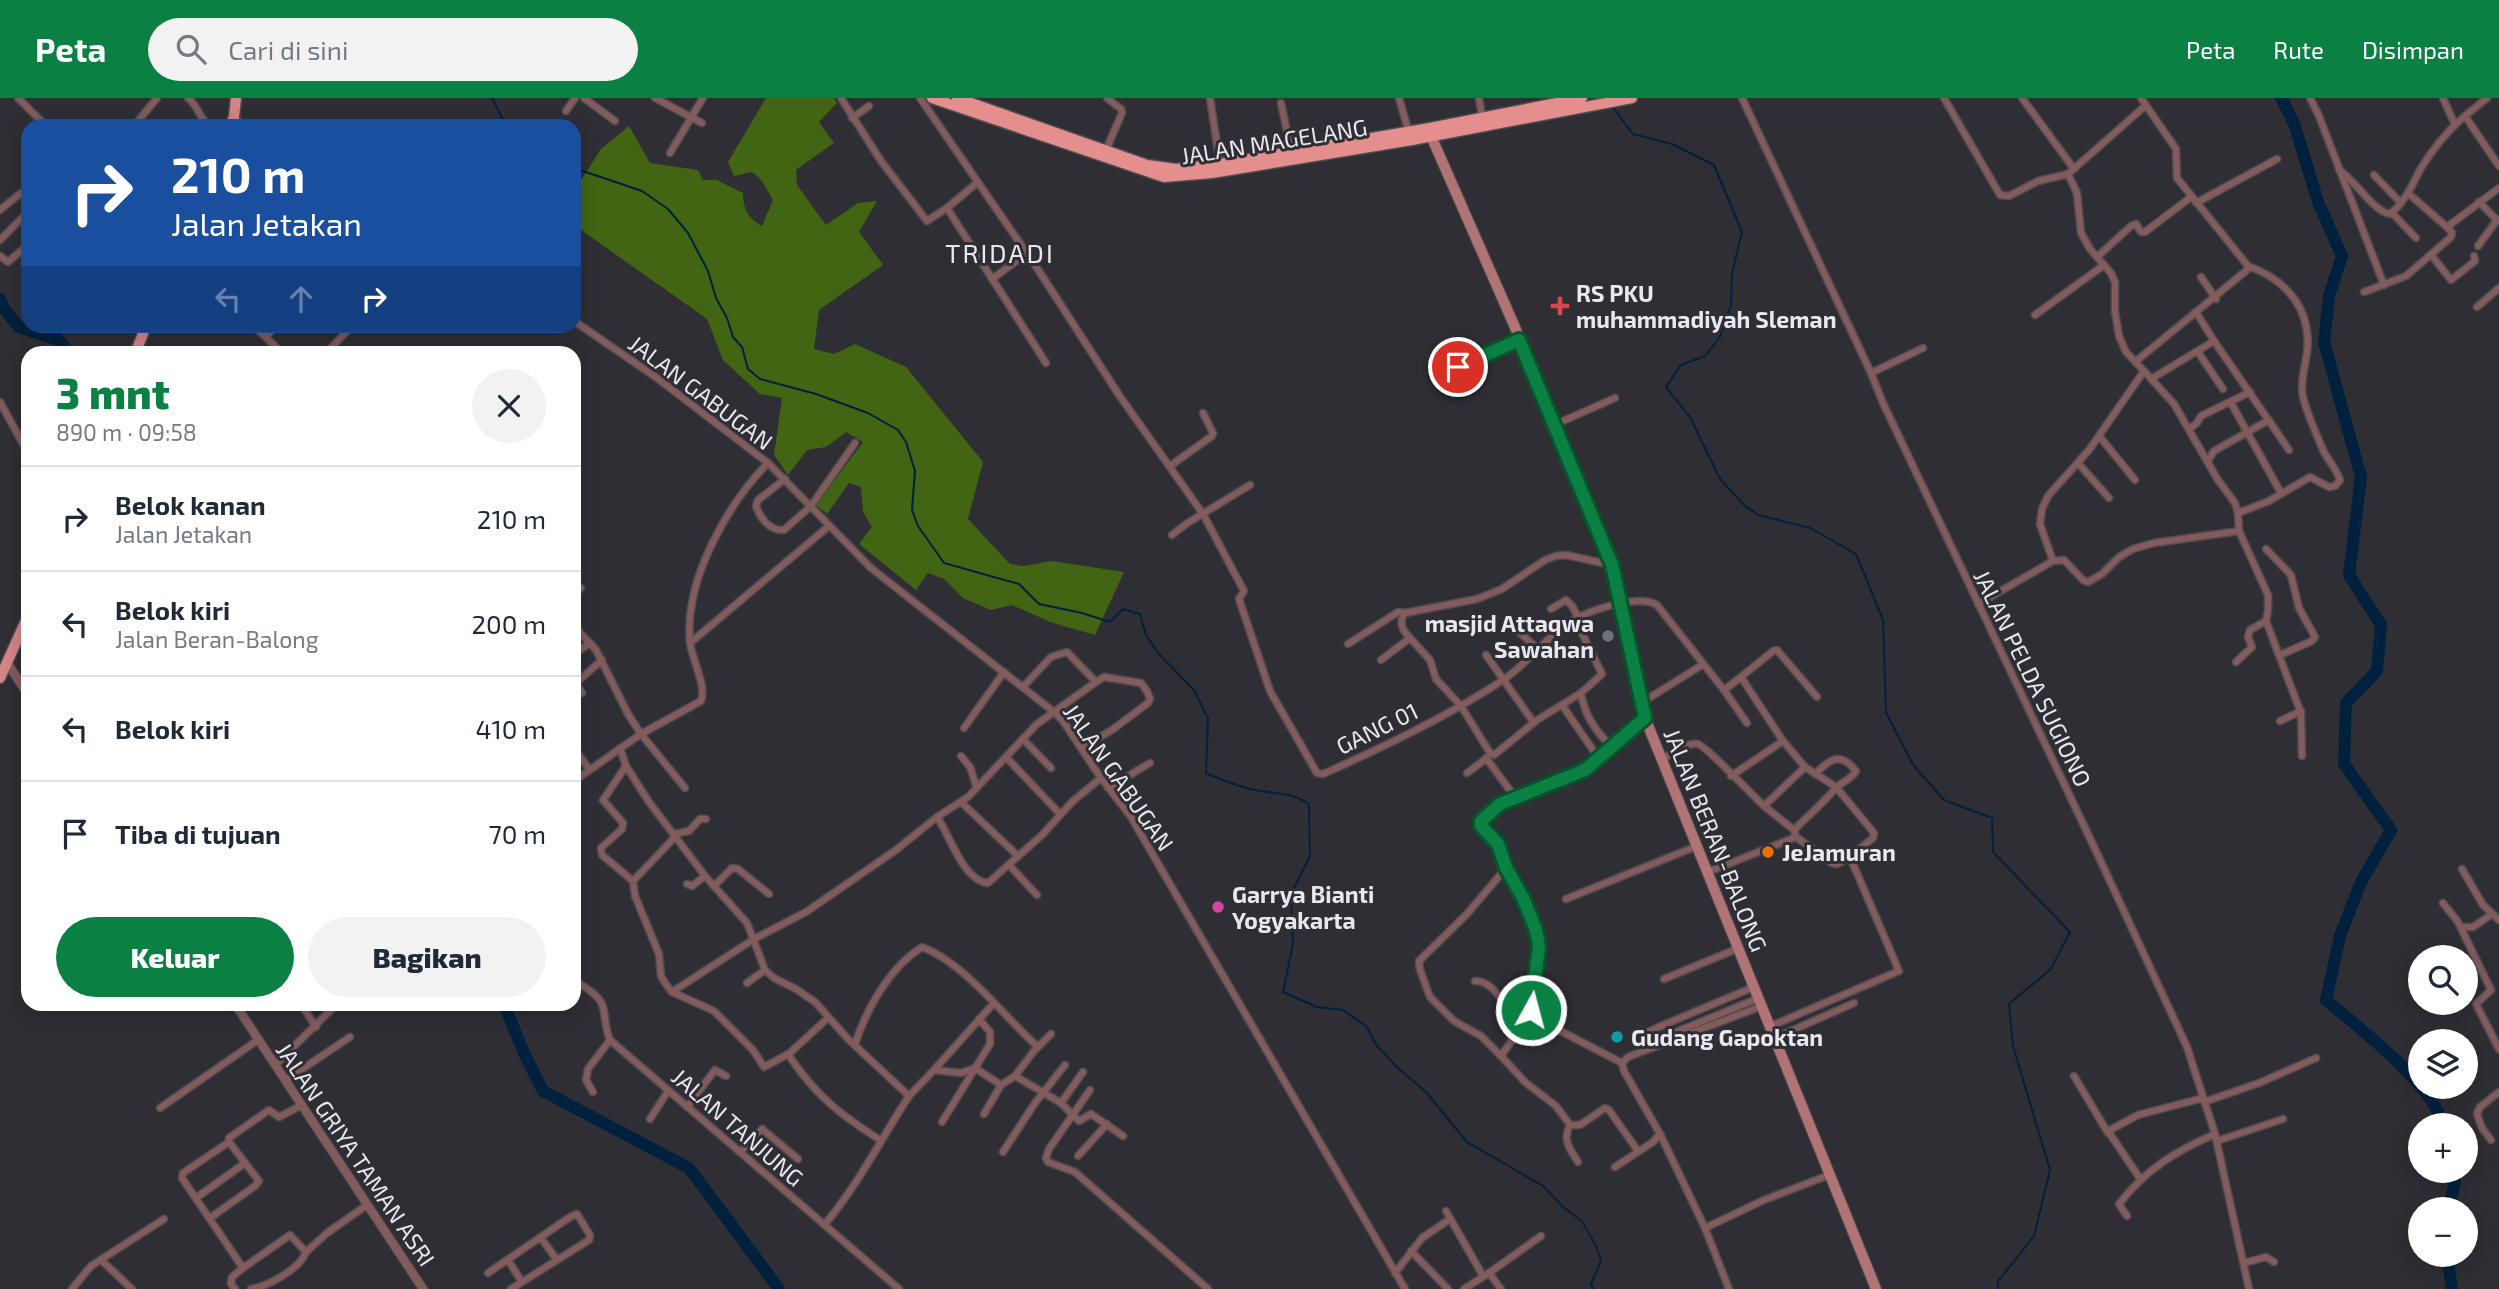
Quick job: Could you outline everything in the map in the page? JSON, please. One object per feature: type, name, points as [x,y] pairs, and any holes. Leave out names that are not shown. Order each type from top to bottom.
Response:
[{"type":"highway","name":"JALAN MAGELANG","points":[[932,98],[1164,177],[1212,173],[1632,98]]},
{"type":"highway","name":"JALAN MAGELANG","points":[[957,98],[1147,164],[1168,168],[1185,169],[1291,151],[1410,136]]},
{"type":"highway","name":"JALAN MAGELANG","points":[[1430,132],[1482,116],[1581,98]]},
{"type":"main road","points":[[232,119],[236,98]]},
{"type":"main road","name":"JALAN BERAN-BALONG","points":[[1430,132],[1612,565],[1645,718],[1876,1289]]},
{"type":"main road","points":[[0,678],[21,633]]},
{"type":"main road","points":[[0,652],[8,664]]},
{"type":"street","points":[[18,98],[39,119]]},
{"type":"street","points":[[140,119],[157,98]]},
{"type":"street","points":[[188,98],[198,108],[202,119]]},
{"type":"street","points":[[566,111],[575,98]]},
{"type":"street","points":[[584,98],[615,121]]},
{"type":"street","points":[[655,98],[690,119],[702,123]]},
{"type":"street","points":[[670,153],[703,98]]},
{"type":"street","points":[[841,98],[852,118],[927,221],[978,182]]},
{"type":"street","points":[[920,98],[1027,253],[1119,395],[1203,514]]},
{"type":"street","points":[[1105,150],[1122,113],[1121,109],[1107,98]]},
{"type":"street","points":[[1210,98],[1220,164]]},
{"type":"street","points":[[1399,98],[1410,136]]},
{"type":"street","points":[[1479,98],[1482,116]]},
{"type":"street","name":"JALAN PELDA SUGIONO","points":[[1742,98],[1871,373],[1882,403],[2187,1046],[2216,1138],[2249,1289]]},
{"type":"street","points":[[1944,98],[2000,195],[2009,196],[2038,181],[2071,172],[2146,106]]},
{"type":"street","points":[[2022,98],[2071,172],[2077,193],[2077,215],[2081,233],[2115,282],[2115,312],[2119,336],[2126,352],[2174,404],[2235,503],[2239,531],[2268,595],[2266,621],[2301,711],[2302,755]]},
{"type":"street","points":[[2141,98],[2176,149],[2177,178],[2193,200],[2248,266],[2262,271],[2287,291],[2300,307],[2306,320],[2309,334],[2301,391],[2325,452],[2339,477],[2338,483],[2332,487],[2310,477],[2259,506],[2238,513]]},
{"type":"street","points":[[2310,98],[2384,285]]},
{"type":"street","points":[[2442,98],[2455,125]]},
{"type":"street","points":[[2338,169],[2351,177],[2381,211],[2392,213],[2409,194],[2422,167],[2455,125],[2487,98]]},
{"type":"street","points":[[1281,103],[1291,151]]},
{"type":"street","points":[[852,118],[869,106]]},
{"type":"street","points":[[2465,116],[2499,166]]},
{"type":"street","points":[[2097,257],[2131,226],[2135,224],[2141,232],[2145,232],[2193,200],[2277,159]]},
{"type":"street","points":[[2374,175],[2401,203]]},
{"type":"street","points":[[2447,227],[2499,188]]},
{"type":"street","points":[[0,211],[21,192]]},
{"type":"street","points":[[2364,292],[2406,276],[2451,237],[2452,233],[2447,227],[2409,194]]},
{"type":"street","points":[[2478,246],[2498,221],[2479,202]]},
{"type":"street","points":[[947,208],[1046,363]]},
{"type":"street","points":[[2392,213],[2416,238]]},
{"type":"street","points":[[0,240],[21,219]]},
{"type":"street","points":[[0,256],[8,262],[21,250]]},
{"type":"street","points":[[992,279],[1027,253]]},
{"type":"street","points":[[2432,256],[2451,280],[2475,261],[2474,256]]},
{"type":"street","points":[[2035,315],[2104,265]]},
{"type":"street","points":[[2135,362],[2216,299],[2248,266]]},
{"type":"street","points":[[2201,277],[2216,299]]},
{"type":"street","points":[[2477,307],[2499,288]]},
{"type":"street","points":[[2196,312],[2289,450]]},
{"type":"street","name":"JALAN GABUGAN","points":[[581,326],[657,378],[768,463],[871,568],[1004,671],[1063,721],[1131,817],[1405,1289]]},
{"type":"street","points":[[262,333],[274,346]]},
{"type":"street","points":[[266,336],[269,333]]},
{"type":"street","points":[[333,346],[345,333]]},
{"type":"street","points":[[1438,376],[1519,340]]},
{"type":"street","points":[[2151,379],[2214,341]]},
{"type":"street","points":[[1871,373],[1923,348]]},
{"type":"street","points":[[2198,352],[2223,388]]},
{"type":"street","points":[[2053,561],[2040,524],[2042,509],[2048,496],[2099,436],[2144,371]]},
{"type":"street","points":[[2189,429],[2197,423],[2200,416],[2250,392]]},
{"type":"street","points":[[1553,425],[1615,398]]},
{"type":"street","points":[[0,402],[21,440]]},
{"type":"street","points":[[2231,403],[2281,493]]},
{"type":"street","points":[[1170,466],[1212,436],[1203,413]]},
{"type":"street","points":[[2208,462],[2214,451],[2269,420]]},
{"type":"street","points":[[2099,436],[2135,480]]},
{"type":"street","points":[[785,479],[758,500],[756,506],[769,526],[778,530],[784,530],[811,506],[855,443]]},
{"type":"street","points":[[581,775],[641,734],[701,701],[703,690],[690,643],[693,604],[700,573],[727,513],[768,463]]},
{"type":"street","points":[[2078,463],[2109,498]]},
{"type":"street","points":[[1172,535],[1250,485]]},
{"type":"street","name":"GANG 01","points":[[1203,514],[1244,591],[1239,599],[1269,691],[1319,774],[1356,759],[1461,706],[1505,679],[1577,618],[1621,603],[1642,600],[1657,605],[1747,723]]},
{"type":"street","points":[[690,643],[830,526]]},
{"type":"street","points":[[1978,604],[2053,561],[2064,560],[2088,582],[2133,549],[2154,543],[2239,531]]},
{"type":"street","points":[[2266,549],[2291,575],[2299,608],[2315,637],[2312,641],[2280,655]]},
{"type":"street","points":[[1348,644],[1393,614],[1477,599],[1502,589],[1545,560],[1556,556],[1566,555],[1612,565]]},
{"type":"street","points":[[1467,773],[1488,756],[1497,755],[1534,723],[1581,693],[1602,674],[1572,606],[1566,600],[1551,609]]},
{"type":"street","points":[[1405,613],[1401,626],[1430,660],[1436,680],[1461,706],[1488,756],[1515,797]]},
{"type":"street","points":[[2236,662],[2252,647],[2248,637],[2250,630],[2266,621]]},
{"type":"street","points":[[1509,623],[1539,650]]},
{"type":"street","points":[[581,633],[601,660],[641,734],[685,788]]},
{"type":"street","points":[[1381,660],[1410,638]]},
{"type":"street","points":[[581,649],[590,643]]},
{"type":"street","points":[[1724,690],[1777,650],[1817,696]]},
{"type":"street","points":[[1023,687],[1051,657],[1067,652],[1096,682]]},
{"type":"street","points":[[1486,655],[1534,723]]},
{"type":"street","points":[[581,678],[601,660]]},
{"type":"street","points":[[8,664],[21,684]]},
{"type":"street","points":[[1641,703],[1702,665]]},
{"type":"street","points":[[964,728],[1004,671]]},
{"type":"street","points":[[672,992],[754,939],[806,912],[896,850],[937,817],[961,802],[1023,738],[1096,682],[1104,677],[1141,683],[1150,699],[1128,718],[1081,748]]},
{"type":"street","points":[[1662,759],[1686,747],[1700,745],[1708,749],[1731,776],[1763,806],[1832,863],[1837,864],[1850,857],[1873,838],[1874,832],[1836,788],[1805,767],[1783,741],[1741,677]]},
{"type":"street","points":[[1581,693],[1585,712],[1612,747]]},
{"type":"street","points":[[1562,705],[1599,759]]},
{"type":"street","points":[[2280,721],[2301,711]]},
{"type":"street","points":[[1501,1056],[1531,1013],[1539,946],[1536,930],[1523,898],[1506,868],[1498,844],[1481,826],[1481,821],[1500,804],[1585,770],[1645,718]]},
{"type":"street","points":[[1023,738],[1051,768]]},
{"type":"street","points":[[1731,776],[1783,741]]},
{"type":"street","points":[[620,748],[626,765],[649,802],[713,886],[747,923],[765,970],[783,984],[806,995],[909,1096]]},
{"type":"street","points":[[961,756],[970,767],[977,788]]},
{"type":"street","points":[[1006,757],[1060,814]]},
{"type":"street","points":[[581,758],[589,769]]},
{"type":"street","points":[[1708,872],[1795,833],[1836,788],[1856,771],[1845,761],[1834,759],[1828,761],[1815,775]]},
{"type":"street","points":[[1108,788],[1150,763]]},
{"type":"street","points":[[626,765],[603,800],[623,823],[622,828],[601,848],[605,859],[633,881],[635,896],[659,954],[661,975],[672,992],[715,1012],[753,1050],[764,1067],[790,1053],[828,1018]]},
{"type":"street","points":[[1763,806],[1805,767]]},
{"type":"street","points":[[937,817],[948,832],[962,864],[980,881],[988,883],[1101,778]]},
{"type":"street","points":[[961,802],[1018,856]]},
{"type":"street","points":[[633,881],[674,835],[689,831],[700,818],[706,819]]},
{"type":"street","points":[[1566,899],[1697,846]]},
{"type":"street","points":[[1770,1026],[1899,972],[1850,857]]},
{"type":"street","points":[[1009,864],[1038,895]]},
{"type":"street","points":[[713,886],[732,868],[738,869],[769,894]]},
{"type":"street","points":[[1506,868],[1467,914],[1419,961],[1420,970],[1430,997],[1454,1021],[1481,1036],[1525,1082],[1556,1106],[1570,1125]]},
{"type":"street","points":[[2462,869],[2483,905],[2499,920]]},
{"type":"street","points":[[687,884],[692,886],[705,876]]},
{"type":"street","points":[[2443,903],[2461,927],[2491,990],[2476,1004],[2499,1049]]},
{"type":"street","points":[[2461,927],[2473,927],[2492,914]]},
{"type":"street","points":[[855,1044],[862,1022],[877,997],[907,956],[922,947],[957,967],[1038,1047]]},
{"type":"street","points":[[1664,979],[1739,948]]},
{"type":"street","points":[[747,983],[765,970]]},
{"type":"street","points":[[1475,981],[1489,984],[1510,1010],[1531,1013],[1622,1063],[1705,1228],[1729,1289]]},
{"type":"street","points":[[581,986],[599,999],[603,1006],[610,1040],[589,1069],[586,1080],[593,1092]]},
{"type":"street","points":[[1755,987],[1648,1032],[1647,1040],[1654,1041],[1760,1002]]},
{"type":"street","points":[[1622,1063],[1628,1058],[1760,1002]]},
{"type":"street","points":[[1775,1038],[1854,1003]]},
{"type":"street","points":[[825,1224],[854,1187],[909,1096],[993,1004]]},
{"type":"street","name":"JALAN GRIYA TAMAN ASRI","points":[[239,1011],[423,1289]]},
{"type":"street","points":[[306,1011],[316,1027]]},
{"type":"street","points":[[275,1065],[331,1011]]},
{"type":"street","points":[[942,1122],[990,1044],[990,1032],[979,1019]]},
{"type":"street","points":[[984,1114],[1001,1085],[1015,1076],[1051,1034]]},
{"type":"street","points":[[286,1080],[350,1037]]},
{"type":"street","points":[[160,1108],[258,1040]]},
{"type":"street","name":"JALAN TANJUNG","points":[[610,1040],[897,1288]]},
{"type":"street","points":[[790,1053],[804,1078],[837,1112],[880,1140]]},
{"type":"street","points":[[2108,1133],[2111,1128],[2138,1115],[2204,1100],[2259,1083],[2316,1058]]},
{"type":"street","points":[[1003,1152],[1065,1065]]},
{"type":"street","points":[[934,1070],[961,1073],[975,1068]]},
{"type":"street","points":[[975,1068],[1001,1085]]},
{"type":"street","points":[[687,1107],[715,1070],[726,1076]]},
{"type":"street","points":[[1061,1103],[1083,1072]]},
{"type":"street","points":[[1015,1076],[1061,1103],[1079,1121],[1091,1114],[1123,1136]]},
{"type":"street","points":[[2074,1076],[2108,1133],[2141,1180]]},
{"type":"street","points":[[1090,1090],[1049,1149],[1046,1158],[1052,1164],[1070,1169],[1208,1289]]},
{"type":"street","points":[[650,1119],[668,1091]]},
{"type":"street","points":[[2491,1140],[2482,1128],[2477,1114],[2480,1107],[2499,1092]]},
{"type":"street","points":[[229,1138],[269,1110],[279,1116],[302,1105]]},
{"type":"street","points":[[1570,1125],[1581,1124],[1602,1109],[1609,1110],[1638,1151]]},
{"type":"street","points":[[2127,1216],[2119,1204],[2158,1164],[2179,1150],[2283,1119]]},
{"type":"street","points":[[1078,1156],[1107,1124]]},
{"type":"street","points":[[1570,1125],[1566,1142],[1578,1162]]},
{"type":"street","points":[[740,1152],[762,1129],[798,1159]]},
{"type":"street","points":[[1615,1167],[1653,1142],[1660,1134]]},
{"type":"street","points":[[210,1218],[257,1184],[258,1178],[229,1142],[183,1173],[183,1180],[243,1268]]},
{"type":"street","points":[[196,1198],[245,1163]]},
{"type":"street","points":[[1705,1228],[1764,1200],[1829,1175]]},
{"type":"street","points":[[251,1289],[276,1280],[299,1263],[306,1252],[327,1233],[367,1205]]},
{"type":"street","points":[[1446,1212],[1486,1274],[1501,1289]]},
{"type":"street","points":[[488,1273],[575,1214],[580,1218],[590,1235],[589,1240],[511,1289]]},
{"type":"street","points":[[72,1289],[82,1276],[101,1260],[164,1219]]},
{"type":"street","points":[[1395,1273],[1422,1238],[1450,1219]]},
{"type":"street","points":[[235,1289],[231,1284],[232,1277],[290,1235],[306,1252]]},
{"type":"street","points":[[1464,1289],[1541,1236]]},
{"type":"street","points":[[541,1237],[556,1260]]},
{"type":"street","points":[[1411,1251],[1448,1289]]},
{"type":"street","points":[[2244,1263],[2266,1257],[2274,1262]]},
{"type":"street","points":[[101,1260],[132,1289]]},
{"type":"street","points":[[508,1260],[522,1282]]},
{"type":"green space","points":[[766,98],[834,98],[837,103],[819,122],[834,143],[796,170],[797,185],[826,225],[858,203],[877,201],[859,232],[883,265],[819,310],[814,349],[834,354],[855,344],[906,367],[983,462],[968,519],[1010,564],[1023,566],[1052,561],[1124,572],[1095,635],[1053,623],[1012,605],[991,610],[963,598],[944,579],[928,573],[916,590],[859,544],[872,527],[863,512],[861,487],[849,483],[827,514],[816,505],[863,442],[846,432],[826,447],[807,450],[788,475],[774,455],[782,398],[760,394],[723,360],[707,319],[581,230],[581,180],[601,149],[629,126],[650,163],[698,170],[703,180],[717,180],[743,193],[747,212],[762,226],[773,200],[756,175],[752,172],[734,176],[728,162]]},
{"type":"waterway","points":[[492,98],[502,119]]},
{"type":"waterway","points":[[2281,98],[2294,123],[2318,202],[2342,256],[2329,296],[2324,342],[2361,477],[2349,575],[2381,625],[2377,671],[2346,703],[2344,764],[2391,830],[2361,882],[2340,936],[2326,1000],[2410,1075],[2438,1113]]},
{"type":"waterway","points":[[1611,105],[1633,134],[1672,144],[1714,165],[1742,232],[1732,273],[1731,305],[1720,337],[1705,356],[1681,365],[1666,387],[1690,417],[1720,479],[1744,505],[1758,515],[1810,528],[1856,554],[1883,620],[1886,713],[1914,766],[1944,800],[1992,818],[1993,852],[2070,932],[2051,969],[2009,1004],[2013,1046],[2050,1170],[2034,1236],[1998,1281],[1998,1289]]},
{"type":"waterway","points":[[581,170],[642,191],[668,209],[688,233],[708,271],[733,337],[742,347],[748,369],[760,379],[816,394],[868,413],[898,430],[906,442],[915,471],[912,510],[918,526],[944,563],[1019,584],[1039,604],[1110,622],[1123,609],[1140,614],[1146,635],[1159,654],[1194,690],[1208,718],[1206,773],[1242,787],[1289,795],[1309,804],[1310,856],[1291,894],[1293,944],[1283,992],[1317,1007],[1343,1010],[1367,1027],[1376,1045],[1426,1092],[1467,1142],[1543,1186],[1563,1207],[1582,1221],[1601,1261],[1591,1284],[1593,1289]]},
{"type":"waterway","points":[[0,299],[4,309],[21,328]]},
{"type":"waterway","points":[[37,333],[59,340],[64,346]]},
{"type":"waterway","points":[[507,1011],[543,1091],[689,1168],[779,1289]]},
{"type":"waterway","points":[[2452,1197],[2455,1183]]},
{"type":"waterway","points":[[2449,1267],[2452,1289]]},
{"type":"place","name":"RS PKU muhammadiyah Sleman","points":[[1560,306]]},
{"type":"place","name":"masjid Attaqwa Sawahan","points":[[1608,636]]},
{"type":"place","name":"JeJamuran","points":[[1768,852]]},
{"type":"place","name":"Garrya Bianti Yogyakarta","points":[[1218,907]]},
{"type":"place","name":"Gudang Gapoktan","points":[[1617,1037]]},
{"type":"district","name":"TRIDADI","points":[[1000,252]]},
{"type":"route","points":[[1458,367],[1519,340],[1612,565],[1645,718],[1585,770],[1500,804],[1481,821],[1481,826],[1498,844],[1506,868],[1523,898],[1536,930],[1539,946],[1531,1010]]}]
